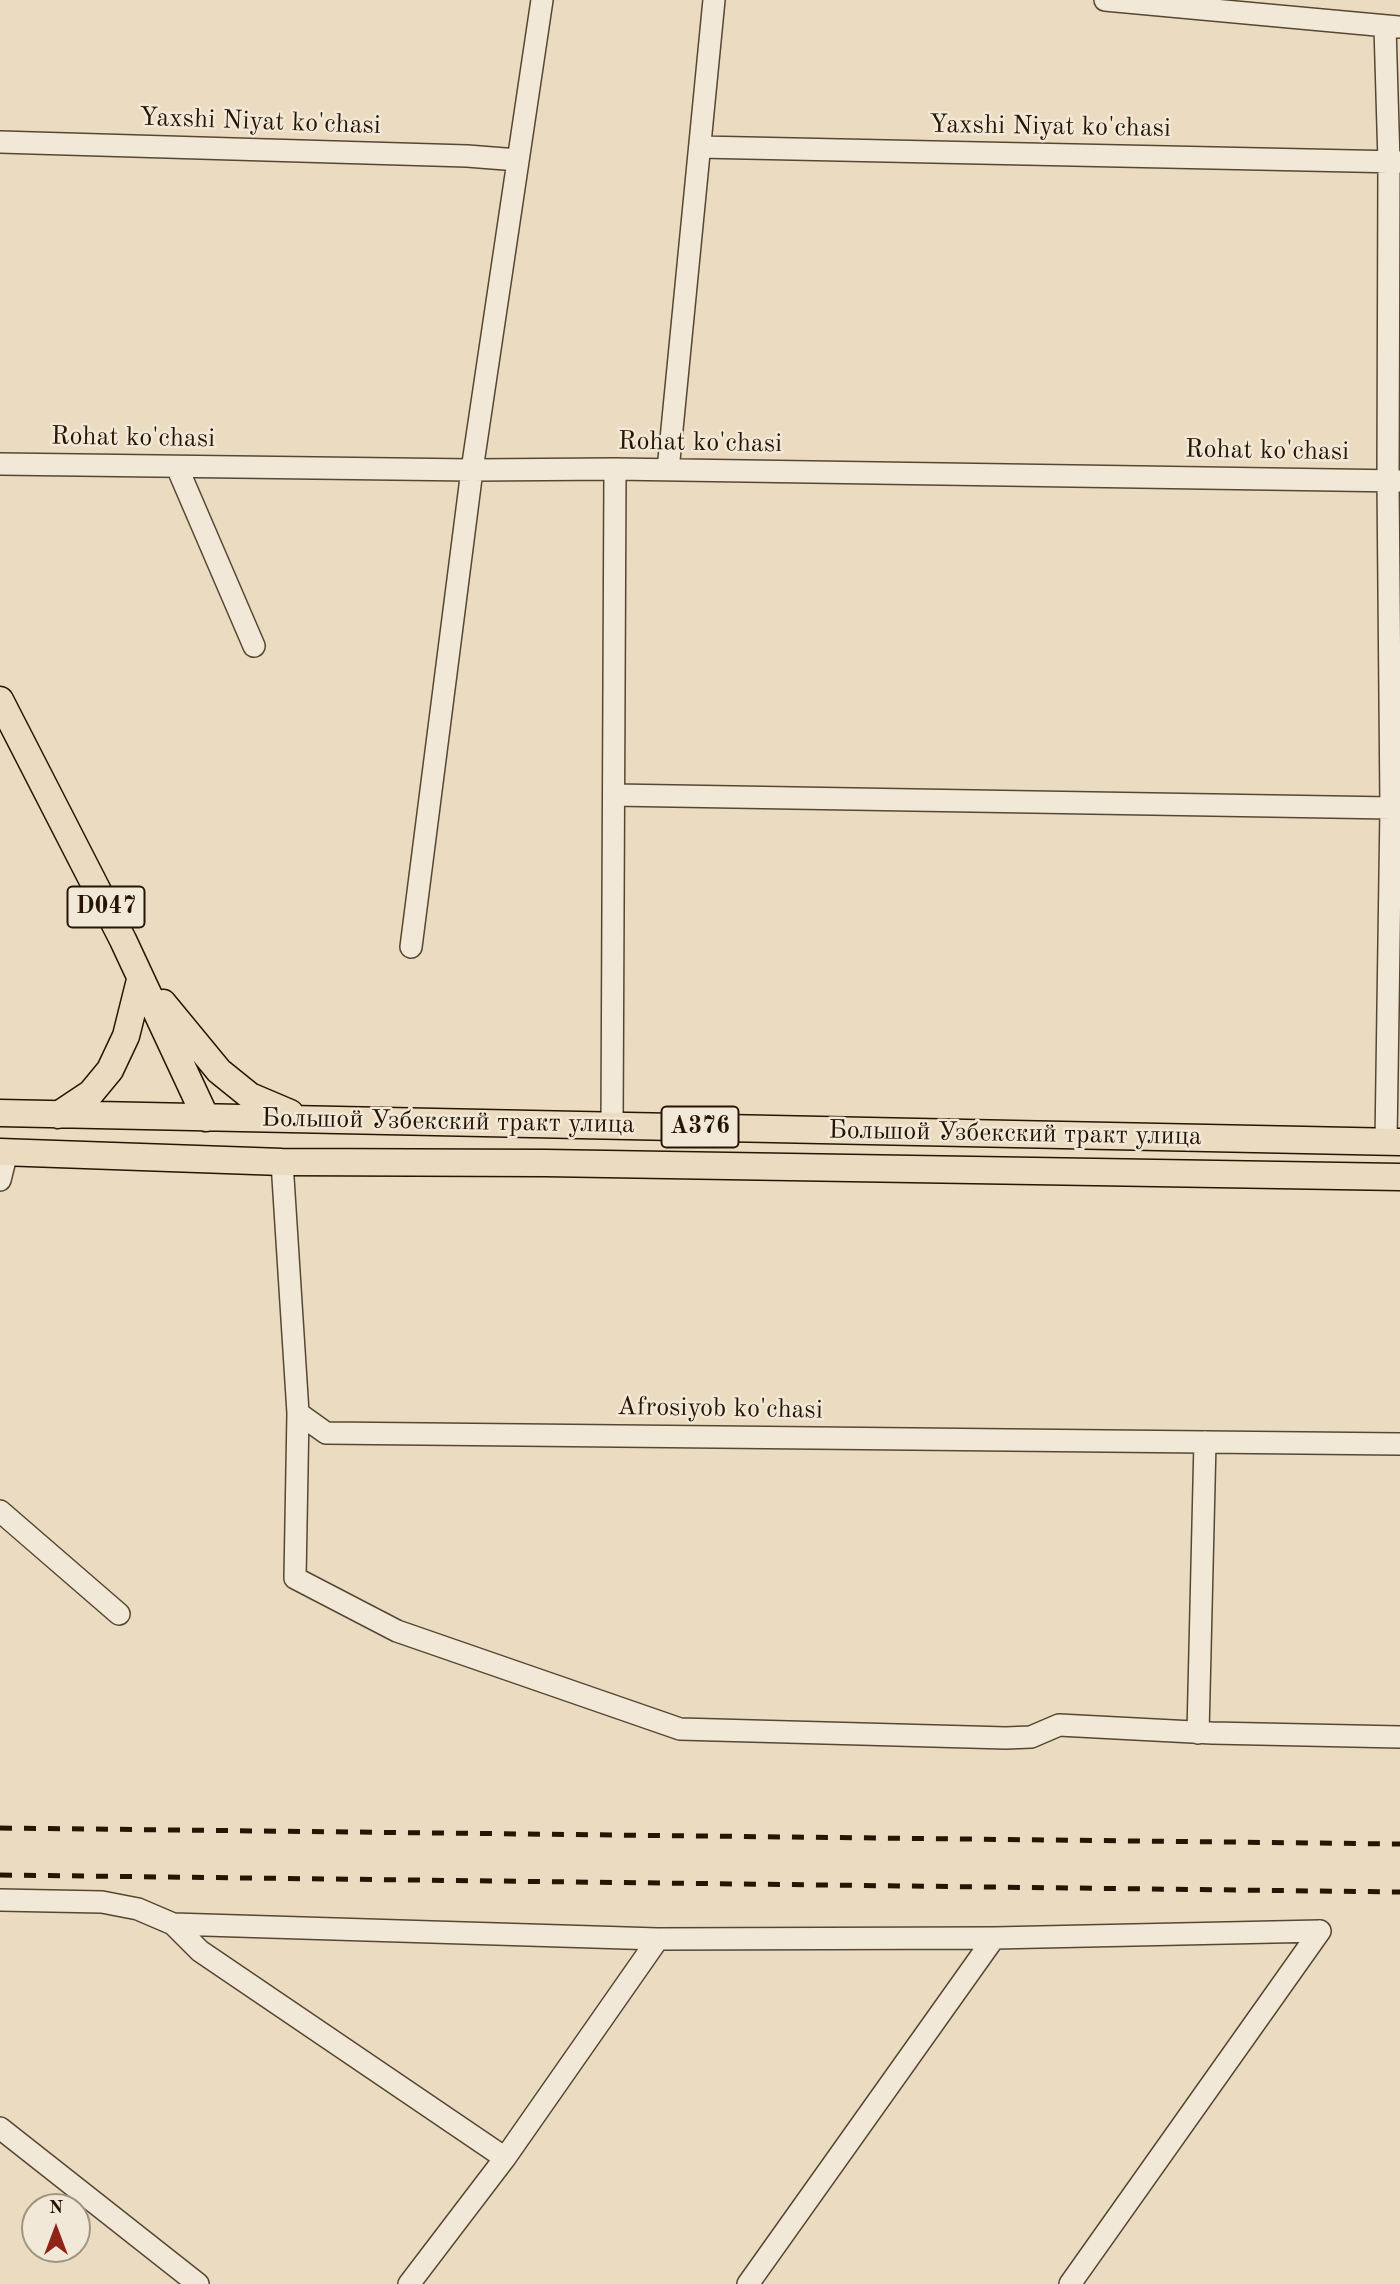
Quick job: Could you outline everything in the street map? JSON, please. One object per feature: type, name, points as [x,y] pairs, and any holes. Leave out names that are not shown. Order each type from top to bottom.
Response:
[{"type":"main road","name":"D047","points":[[0,700],[123,940],[206,1118]]},
{"type":"main road","name":"D047","points":[[135,970],[219,1071],[250,1096],[305,1119]]},
{"type":"main road","points":[[58,1115],[91,1093],[110,1070],[126,1036],[135,970]]},
{"type":"main road","name":"Большой Узбекский тракт улица","points":[[0,1113],[1393,1142]]},
{"type":"main road","name":"Большой Узбекский тракт улица","points":[[3,1152],[282,1161],[1400,1177]]},
{"type":"street","points":[[411,947],[472,470],[542,0]]},
{"type":"street","points":[[668,470],[714,0]]},
{"type":"street","points":[[1105,0],[1393,27],[1393,1142]]},
{"type":"street","name":"Yaxshi Niyat ko'chasi","points":[[0,142],[467,156],[518,160]]},
{"type":"street","name":"Yaxshi Niyat ko'chasi","points":[[700,147],[1395,162]]},
{"type":"street","name":"Rohat ko'chasi","points":[[0,464],[472,470],[615,469],[1394,481]]},
{"type":"street","points":[[177,467],[254,646]]},
{"type":"street","points":[[612,1125],[615,469]]},
{"type":"street","points":[[614,795],[1391,808]]},
{"type":"street","points":[[0,1180],[3,1152]]},
{"type":"street","points":[[282,1161],[298,1413],[295,1577],[397,1630],[680,1729],[1006,1738],[1031,1737],[1059,1725],[1198,1733],[1400,1737]]},
{"type":"street","name":"Afrosiyob ko'chasi","points":[[298,1413],[326,1433],[1400,1444]]},
{"type":"street","points":[[1198,1733],[1205,1441]]},
{"type":"street","points":[[0,1511],[119,1614]]},
{"type":"street","points":[[0,1900],[102,1902],[138,1909],[173,1924],[658,1939],[994,1938],[1321,1931],[1070,2284]]},
{"type":"street","points":[[173,1924],[200,1951],[505,2158]]},
{"type":"street","points":[[748,2284],[994,1938]]},
{"type":"street","points":[[409,2284],[505,2158],[658,1939]]},
{"type":"street","points":[[0,2128],[198,2284]]},
{"type":"railway","points":[[0,1828],[1400,1844]]},
{"type":"railway","points":[[0,1875],[1400,1892]]}]
